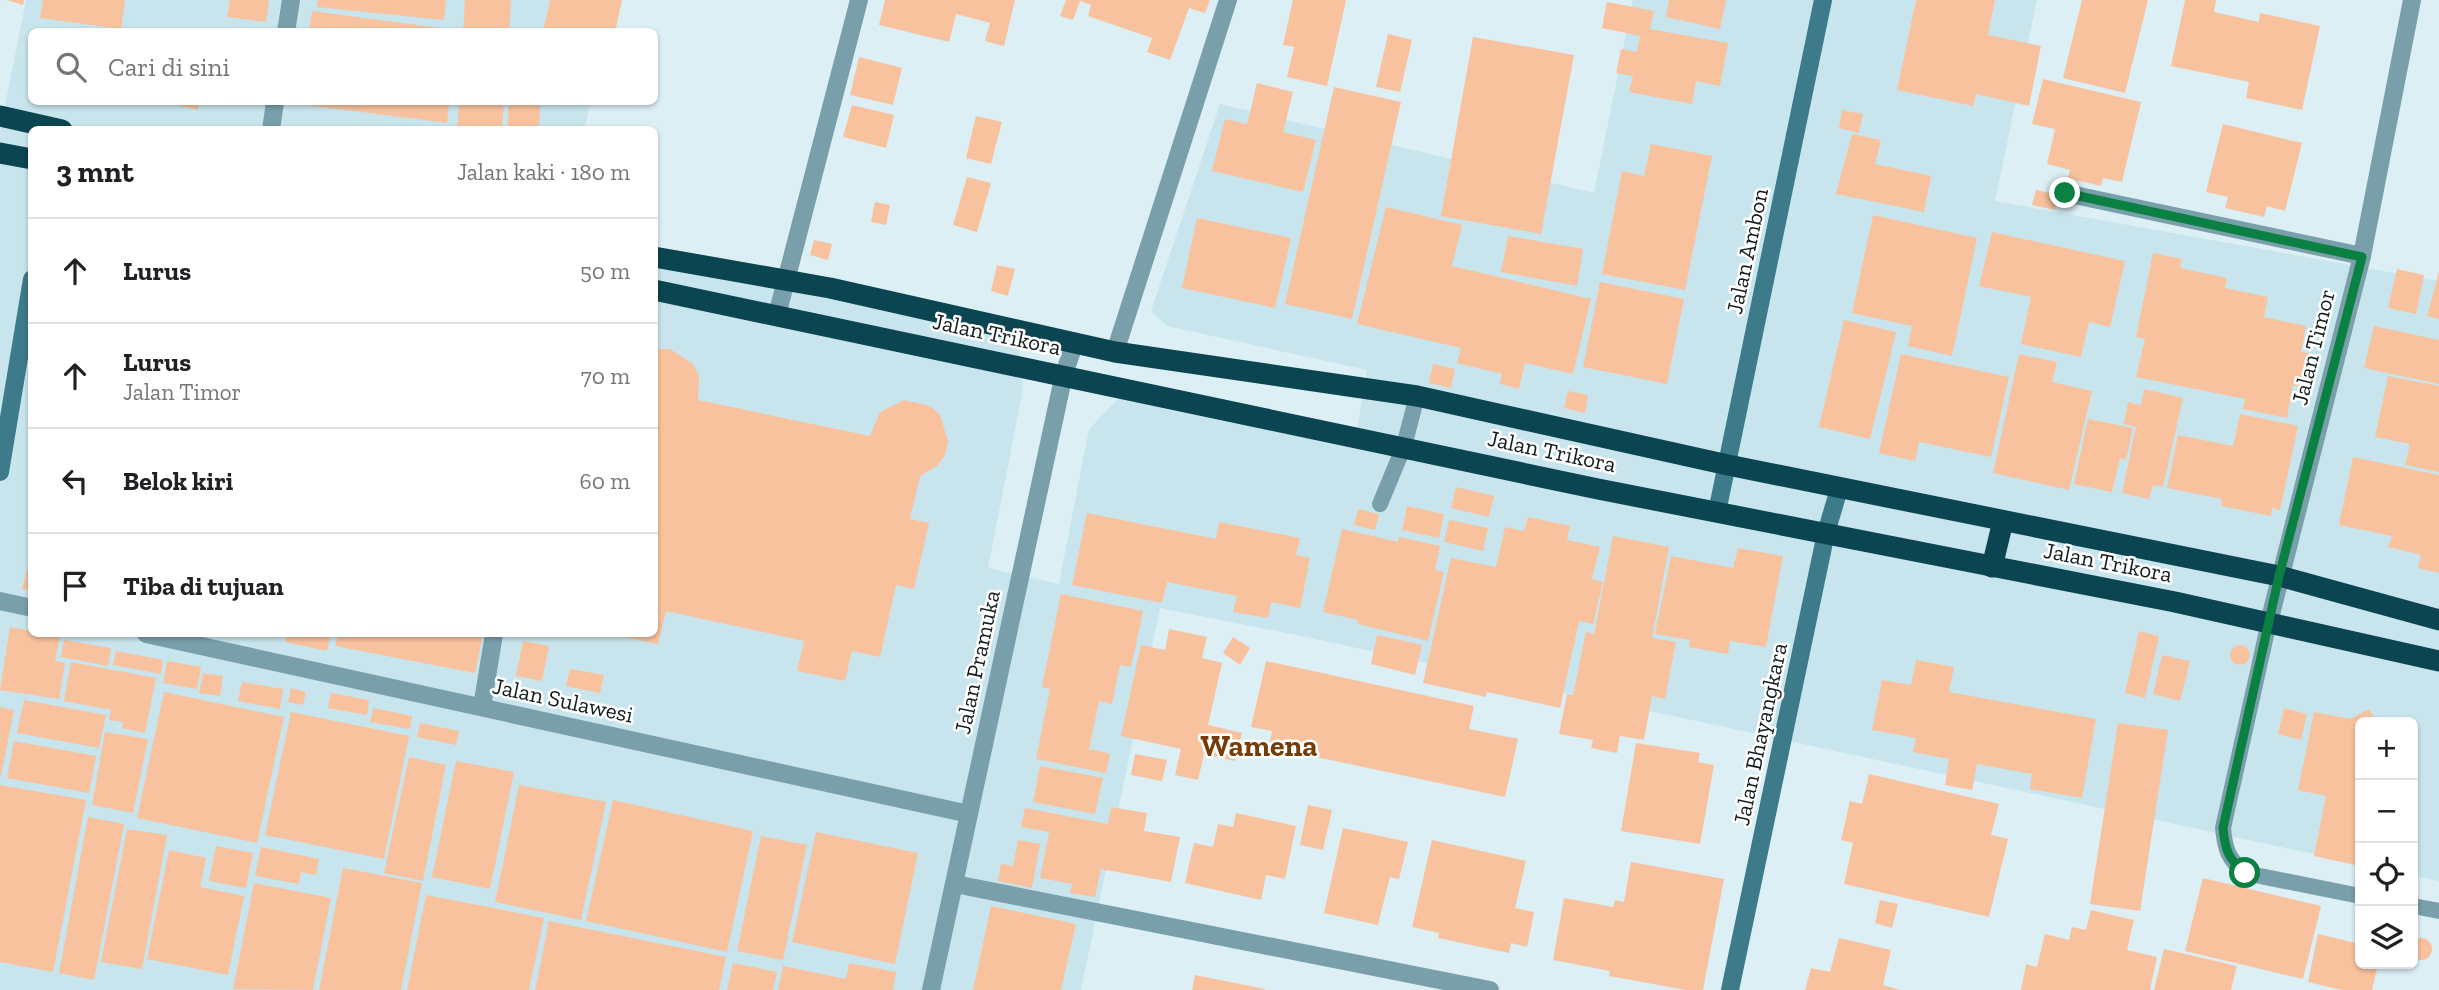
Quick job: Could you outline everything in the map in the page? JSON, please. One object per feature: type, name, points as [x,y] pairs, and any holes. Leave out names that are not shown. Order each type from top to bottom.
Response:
[{"type":"highway","points":[[0,116],[44,126]]},
{"type":"highway","points":[[0,153],[28,158]]},
{"type":"highway","name":"Jalan Trikora","points":[[658,258],[784,280],[1074,345],[1417,396],[1839,489],[2279,576],[2439,620]]},
{"type":"highway","name":"Jalan Trikora","points":[[658,291],[1717,512],[2269,622],[2439,661]]},
{"type":"highway","points":[[1992,567],[2003,521]]},
{"type":"main road","name":"Jalan Ambon","points":[[1717,512],[1823,0]]},
{"type":"main road","points":[[0,472],[28,303]]},
{"type":"main road","name":"Jalan Bhayangkara","points":[[1730,990],[1826,533],[1839,489]]},
{"type":"street","points":[[287,28],[291,0]]},
{"type":"street","points":[[777,315],[859,0]]},
{"type":"street","points":[[1115,352],[1228,0]]},
{"type":"street","name":"Jalan Timor","points":[[2269,622],[2362,257],[2412,0]]},
{"type":"street","points":[[272,126],[275,105]]},
{"type":"street","points":[[2065,193],[2362,257]]},
{"type":"street","name":"Jalan Pramuka","points":[[931,990],[1064,374],[1074,345]]},
{"type":"street","points":[[0,601],[28,607]]},
{"type":"street","name":"Jalan Sulawesi","points":[[160,637],[969,814]]},
{"type":"street","points":[[482,707],[494,637]]},
{"type":"street","points":[[955,884],[1490,990]]},
{"type":"lane","points":[[1380,504],[1404,446],[1417,396]]},
{"type":"lane","points":[[2269,622],[2223,828],[2224,849],[2245,873],[2355,894]]},
{"type":"lane","points":[[2418,907],[2439,911]]},
{"type":"shaded area","points":[[26,0],[610,0],[605,28],[28,28],[28,105],[589,105],[586,126],[28,126],[28,637],[658,637],[658,262],[1018,337],[1023,389],[988,568],[1059,584],[1089,429],[1118,399],[1354,448],[1367,370],[1167,326],[1151,311],[1220,104],[1594,193],[1633,0],[2037,0],[1995,201],[2439,281],[2439,881],[2418,877],[2418,717],[2355,717],[2355,863],[1160,608],[1081,990],[0,990],[0,131]]},
{"type":"building","points":[[7,0],[24,0],[23,5]]},
{"type":"building","points":[[43,0],[125,0],[121,28],[40,18]]},
{"type":"building","points":[[230,0],[269,0],[266,22],[227,17]]},
{"type":"building","points":[[318,0],[446,0],[444,20],[317,7]]},
{"type":"building","points":[[465,0],[511,0],[509,28],[463,28]]},
{"type":"building","points":[[550,0],[622,0],[616,28],[544,28]]},
{"type":"building","points":[[885,0],[1015,0],[1004,46],[985,41],[990,23],[956,14],[949,42],[879,25]]},
{"type":"building","points":[[1066,0],[1210,0],[1205,13],[1189,8],[1170,60],[1147,52],[1152,38],[1088,16],[1091,5],[1080,1],[1073,20],[1060,16]]},
{"type":"building","points":[[1293,0],[1346,0],[1327,86],[1287,77],[1294,47],[1283,45]]},
{"type":"building","points":[[1669,0],[1726,0],[1720,29],[1666,17]]},
{"type":"building","points":[[1916,0],[1995,0],[1988,35],[2041,46],[2029,106],[1976,94],[1973,106],[1897,90]]},
{"type":"building","points":[[2082,0],[2148,0],[2125,93],[2063,78]]},
{"type":"building","points":[[2185,0],[2216,0],[2214,12],[2259,22],[2260,13],[2320,26],[2302,110],[2246,98],[2249,82],[2171,66]]},
{"type":"building","points":[[1607,2],[1654,11],[1650,29],[1728,43],[1720,86],[1696,81],[1692,104],[1629,92],[1633,76],[1616,73],[1621,49],[1637,52],[1640,36],[1602,28]]},
{"type":"building","points":[[312,11],[440,28],[310,28]]},
{"type":"building","points":[[1388,34],[1412,40],[1400,92],[1376,87]]},
{"type":"building","points":[[1473,37],[1574,55],[1541,234],[1441,216]]},
{"type":"building","points":[[859,57],[902,68],[893,105],[850,95]]},
{"type":"building","points":[[2043,79],[2141,102],[2122,182],[2103,178],[2101,186],[2068,178],[2070,170],[2047,164],[2055,129],[2032,124]]},
{"type":"building","points":[[1257,83],[1293,92],[1283,132],[1316,140],[1303,192],[1212,171],[1225,119],[1247,124]]},
{"type":"building","points":[[1334,87],[1401,102],[1352,319],[1285,304]]},
{"type":"building","points":[[176,105],[199,105],[198,110]]},
{"type":"building","points":[[307,105],[449,105],[447,123]]},
{"type":"building","points":[[459,105],[504,105],[502,126],[457,126]]},
{"type":"building","points":[[509,105],[540,105],[539,126],[507,126]]},
{"type":"building","points":[[852,105],[894,115],[886,148],[843,137]]},
{"type":"building","points":[[1842,110],[1863,114],[1859,133],[1839,128]]},
{"type":"building","points":[[976,116],[1002,122],[991,164],[966,158]]},
{"type":"building","points":[[2223,124],[2302,143],[2285,211],[2267,206],[2264,217],[2225,208],[2228,197],[2206,192]]},
{"type":"building","points":[[1852,134],[1881,140],[1875,164],[1931,176],[1924,212],[1836,194]]},
{"type":"building","points":[[1651,144],[1712,156],[1685,290],[1602,274],[1622,171],[1644,176]]},
{"type":"building","points":[[967,177],[991,183],[977,232],[953,225]]},
{"type":"building","points":[[2036,190],[2058,195],[2055,210],[2032,205]]},
{"type":"building","points":[[875,202],[890,205],[886,225],[871,222]]},
{"type":"building","points":[[1386,207],[1462,225],[1452,266],[1591,299],[1573,374],[1525,363],[1519,389],[1500,384],[1502,374],[1457,363],[1461,348],[1357,324]]},
{"type":"building","points":[[1873,215],[1977,238],[1952,356],[1908,346],[1912,326],[1852,313]]},
{"type":"building","points":[[1197,218],[1291,238],[1275,308],[1182,288]]},
{"type":"building","points":[[1992,232],[2125,261],[2110,327],[2089,322],[2081,357],[2021,344],[2031,297],[1979,286]]},
{"type":"building","points":[[1508,236],[1583,249],[1577,286],[1501,272]]},
{"type":"building","points":[[814,240],[832,244],[828,260],[810,255]]},
{"type":"building","points":[[2153,253],[2182,259],[2180,268],[2227,278],[2225,288],[2268,297],[2264,317],[2306,326],[2301,352],[2311,354],[2304,388],[2293,385],[2287,418],[2243,409],[2245,399],[2136,377],[2145,339],[2136,337]]},
{"type":"building","points":[[997,265],[1015,269],[1008,296],[991,291]]},
{"type":"building","points":[[2397,269],[2424,275],[2416,314],[2388,308]]},
{"type":"building","points":[[2439,272],[2439,319],[2427,316]]},
{"type":"building","points":[[1600,282],[1684,299],[1667,384],[1583,367]]},
{"type":"building","points":[[1844,320],[1896,332],[1870,439],[1819,427]]},
{"type":"building","points":[[2374,326],[2439,340],[2439,384],[2364,368]]},
{"type":"building","points":[[658,349],[670,349],[693,364],[699,376],[698,400],[870,436],[880,412],[904,400],[930,406],[940,415],[948,441],[945,455],[937,466],[920,476],[910,519],[929,523],[914,589],[896,585],[880,657],[852,651],[845,681],[797,671],[804,641],[666,611],[658,644],[625,637],[658,637]]},
{"type":"building","points":[[1901,354],[2009,377],[1991,457],[1919,442],[1915,461],[1879,453]]},
{"type":"building","points":[[2019,354],[2057,362],[2052,382],[2092,391],[2069,490],[1993,473]]},
{"type":"building","points":[[1433,364],[1455,369],[1451,388],[1429,383]]},
{"type":"building","points":[[2388,376],[2439,386],[2439,472],[2405,465],[2410,444],[2375,437]]},
{"type":"building","points":[[2144,389],[2183,398],[2163,487],[2153,485],[2149,499],[2122,493],[2136,427],[2124,424],[2128,402],[2141,405]]},
{"type":"building","points":[[1568,391],[1588,395],[1585,413],[1564,408]]},
{"type":"building","points":[[2240,414],[2298,426],[2280,510],[2272,508],[2271,516],[2221,506],[2222,499],[2167,488],[2178,435],[2233,446]]},
{"type":"building","points":[[2088,419],[2133,428],[2126,460],[2120,458],[2112,492],[2074,484]]},
{"type":"building","points":[[2353,457],[2439,475],[2439,573],[2418,568],[2421,555],[2388,547],[2392,536],[2339,525]]},
{"type":"building","points":[[1456,487],[1494,496],[1489,517],[1451,508]]},
{"type":"building","points":[[1407,506],[1444,514],[1439,538],[1402,530]]},
{"type":"building","points":[[1358,509],[1379,514],[1375,530],[1354,525]]},
{"type":"building","points":[[1087,513],[1216,539],[1219,522],[1300,538],[1296,555],[1310,558],[1300,608],[1271,602],[1268,618],[1233,612],[1237,596],[1167,582],[1162,603],[1072,585]]},
{"type":"building","points":[[1528,517],[1570,526],[1567,540],[1600,547],[1592,579],[1603,582],[1593,624],[1579,621],[1560,708],[1487,692],[1486,697],[1423,683],[1451,558],[1496,567],[1505,527],[1524,531]]},
{"type":"building","points":[[1449,520],[1488,528],[1483,551],[1444,542]]},
{"type":"building","points":[[1342,529],[1398,542],[1399,537],[1440,546],[1435,570],[1444,572],[1428,641],[1358,624],[1358,620],[1323,612]]},
{"type":"building","points":[[1613,536],[1669,547],[1652,638],[1676,642],[1665,699],[1652,696],[1644,740],[1620,736],[1617,753],[1591,748],[1593,740],[1559,734],[1567,694],[1573,695],[1586,632],[1594,634]]},
{"type":"building","points":[[1738,548],[1783,556],[1766,647],[1730,641],[1728,654],[1689,647],[1690,640],[1655,634],[1671,556],[1733,568]]},
{"type":"building","points":[[28,567],[28,590],[22,589]]},
{"type":"building","points":[[1061,594],[1143,611],[1131,667],[1120,665],[1112,704],[1099,701],[1089,749],[1110,754],[1106,773],[1036,759],[1050,689],[1042,687]]},
{"type":"building","points":[[10,627],[28,630],[28,637],[60,637],[55,661],[65,663],[59,699],[0,690]]},
{"type":"building","points":[[1169,629],[1207,637],[1202,658],[1222,663],[1208,725],[1242,733],[1235,761],[1204,754],[1198,780],[1175,775],[1181,749],[1121,736],[1141,645],[1165,650]]},
{"type":"building","points":[[2139,631],[2159,636],[2145,698],[2125,693]]},
{"type":"building","points":[[1377,635],[1422,645],[1415,675],[1371,664]]},
{"type":"building","points":[[286,637],[330,637],[327,651],[285,642]]},
{"type":"building","points":[[337,637],[482,637],[475,673],[335,646]]},
{"type":"building","points":[[1233,637],[1250,648],[1240,665],[1223,653]]},
{"type":"building","points":[[64,640],[111,648],[108,666],[61,657]]},
{"type":"building","points":[[523,641],[549,646],[542,681],[516,676]]},
{"type":"building","points":[[2236,645],[2244,645],[2250,655],[2244,665],[2236,665],[2230,659],[2230,651]]},
{"type":"building","points":[[116,651],[163,660],[161,674],[113,665]]},
{"type":"building","points":[[2162,655],[2190,661],[2180,701],[2153,694]]},
{"type":"building","points":[[1916,660],[1954,667],[1949,692],[2096,719],[2082,798],[2030,789],[2032,774],[1977,764],[1972,790],[1945,785],[1949,759],[1913,752],[1916,738],[1872,730],[1882,680],[1911,685]]},
{"type":"building","points":[[167,661],[201,667],[197,689],[163,683]]},
{"type":"building","points":[[1266,661],[1474,706],[1469,729],[1518,739],[1505,797],[1269,747],[1272,731],[1251,727]]},
{"type":"building","points":[[71,662],[156,678],[145,733],[122,728],[123,722],[109,720],[111,710],[64,701]]},
{"type":"building","points":[[570,669],[604,675],[600,693],[566,686]]},
{"type":"building","points":[[203,673],[223,676],[220,696],[199,693]]},
{"type":"building","points":[[242,682],[283,689],[280,709],[238,701]]},
{"type":"building","points":[[291,688],[306,692],[303,705],[288,702]]},
{"type":"building","points":[[164,692],[284,717],[257,843],[137,818]]},
{"type":"building","points":[[331,693],[369,700],[367,715],[328,708]]},
{"type":"building","points":[[24,700],[106,715],[99,748],[17,733]]},
{"type":"building","points":[[0,707],[14,710],[1,776],[0,776]]},
{"type":"building","points":[[373,708],[412,716],[410,729],[370,722]]},
{"type":"building","points":[[2284,708],[2307,714],[2301,740],[2278,734]]},
{"type":"building","points":[[2369,709],[2374,717],[2355,717],[2355,865],[2314,856],[2326,796],[2298,790],[2314,712],[2350,719]]},
{"type":"building","points":[[291,712],[409,736],[384,859],[265,835]]},
{"type":"building","points":[[420,723],[459,731],[456,745],[417,737]]},
{"type":"building","points":[[2118,723],[2168,730],[2140,911],[2090,904]]},
{"type":"building","points":[[105,732],[148,739],[133,813],[92,805]]},
{"type":"building","points":[[14,741],[96,756],[89,793],[7,778]]},
{"type":"building","points":[[1636,743],[1700,753],[1698,762],[1714,765],[1700,844],[1621,831]]},
{"type":"building","points":[[1135,754],[1167,760],[1162,781],[1131,775]]},
{"type":"building","points":[[409,757],[446,765],[423,881],[384,873]]},
{"type":"building","points":[[456,761],[514,772],[490,889],[432,877]]},
{"type":"building","points":[[1040,766],[1103,778],[1095,814],[1033,802]]},
{"type":"building","points":[[1869,774],[1999,804],[1991,835],[2008,839],[1989,917],[1844,884],[1853,843],[1841,840],[1850,801],[1862,804]]},
{"type":"building","points":[[0,785],[86,800],[53,972],[0,962]]},
{"type":"building","points":[[519,785],[606,802],[581,920],[495,902]]},
{"type":"building","points":[[613,800],[753,831],[727,952],[586,921]]},
{"type":"building","points":[[1308,805],[1332,810],[1323,850],[1300,845]]},
{"type":"building","points":[[1111,807],[1147,813],[1144,831],[1180,837],[1171,882],[1101,869],[1095,897],[1070,893],[1072,884],[1040,878],[1049,832],[1021,827],[1025,808],[1108,824]]},
{"type":"building","points":[[1236,813],[1296,826],[1285,879],[1266,875],[1261,900],[1185,883],[1194,843],[1213,847],[1218,824],[1233,827]]},
{"type":"building","points":[[88,817],[124,824],[94,980],[59,973]]},
{"type":"building","points":[[1343,828],[1408,842],[1399,879],[1390,877],[1378,925],[1324,913]]},
{"type":"building","points":[[127,829],[167,835],[142,969],[101,962]]},
{"type":"building","points":[[816,832],[918,853],[895,964],[792,942]]},
{"type":"building","points":[[761,836],[807,845],[783,960],[737,951]]},
{"type":"building","points":[[1018,840],[1040,844],[1032,888],[998,881],[1001,864],[1013,866]]},
{"type":"building","points":[[1432,840],[1526,861],[1515,908],[1534,912],[1527,947],[1511,943],[1509,953],[1438,938],[1439,933],[1412,927]]},
{"type":"building","points":[[216,846],[253,853],[246,888],[209,881]]},
{"type":"building","points":[[261,847],[319,859],[316,875],[301,872],[299,884],[255,876]]},
{"type":"building","points":[[169,850],[206,858],[200,887],[244,896],[228,975],[147,959]]},
{"type":"building","points":[[1631,862],[1724,879],[1703,990],[1686,990],[1609,976],[1610,971],[1553,960],[1564,898],[1613,907],[1615,900],[1624,902]]},
{"type":"building","points":[[343,868],[422,883],[401,990],[319,990]]},
{"type":"building","points":[[2203,878],[2321,906],[2303,979],[2185,951]]},
{"type":"building","points":[[254,883],[331,898],[313,990],[233,989]]},
{"type":"building","points":[[426,895],[544,918],[529,990],[407,990]]},
{"type":"building","points":[[1880,900],[1898,904],[1892,928],[1875,923]]},
{"type":"building","points":[[991,906],[1076,924],[1061,990],[973,990]]},
{"type":"building","points":[[2091,910],[2134,920],[2127,950],[2157,957],[2150,990],[2021,990],[2026,964],[2037,967],[2045,934],[2069,940],[2072,927],[2086,930]]},
{"type":"building","points":[[549,921],[726,957],[719,990],[535,990]]},
{"type":"building","points":[[2318,934],[2355,943],[2355,969],[2377,969],[2372,990],[2342,990],[2308,982]]},
{"type":"building","points":[[1839,938],[1891,950],[1883,985],[1901,990],[1805,990],[1811,968],[1830,972]]},
{"type":"building","points":[[2418,939],[2425,939],[2431,945],[2429,957],[2418,959]]},
{"type":"building","points":[[2164,949],[2237,966],[2231,990],[2154,990]]},
{"type":"building","points":[[733,963],[777,972],[773,990],[727,990]]},
{"type":"building","points":[[849,963],[896,972],[893,990],[778,990],[783,966],[846,979]]},
{"type":"building","points":[[1195,975],[1265,989],[1265,990],[1192,990]]},
{"type":"district","name":"Wamena","points":[[1259,746]]},
{"type":"route","points":[[2065,193],[2362,257],[2279,576],[2223,828],[2224,849],[2245,873]]}]
